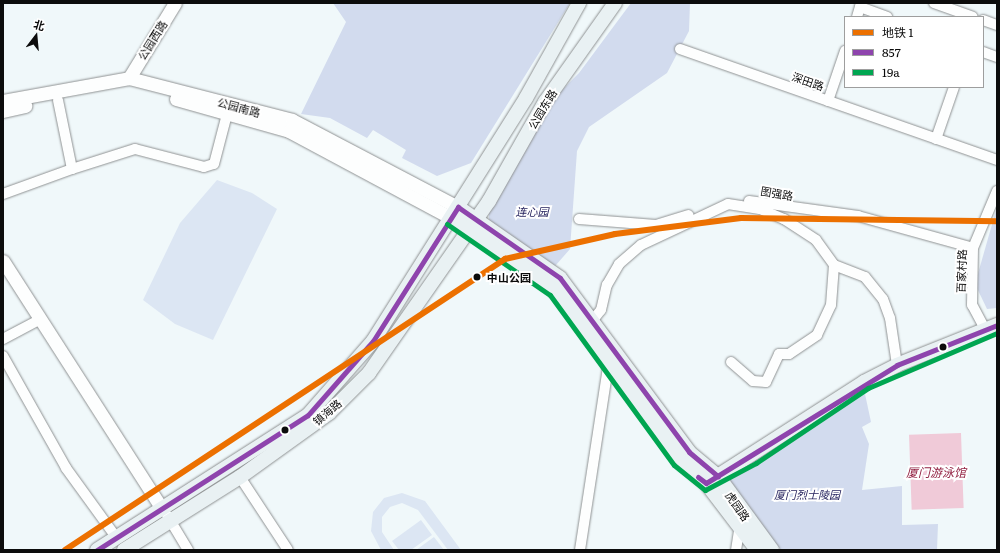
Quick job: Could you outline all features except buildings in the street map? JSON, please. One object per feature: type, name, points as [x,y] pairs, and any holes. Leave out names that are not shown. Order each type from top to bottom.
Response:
[{"type":"main road","name":"公园东路","points":[[454,212],[579,3]]},
{"type":"main road","name":"公园东路","points":[[472,224],[545,102],[615,3]]},
{"type":"main road","name":"虎园路","points":[[454,212],[560,278],[612,346],[689,452],[718,476],[742,514],[772,550]]},
{"type":"main road","name":"镇海路","points":[[96,550],[161,507],[308,415],[373,341],[454,212]]},
{"type":"main road","name":"虎园路","points":[[472,224],[555,290],[680,461],[706,483],[757,550]]},
{"type":"main road","name":"镇海路","points":[[124,550],[240,477],[329,412],[369,373],[472,224]]},
{"type":"main road","points":[[706,483],[897,365],[991,327]]},
{"type":"street","name":"公园西路","points":[[128,78],[175,3]]},
{"type":"street","points":[[934,3],[970,16]]},
{"type":"street","points":[[859,9],[883,16]]},
{"type":"street","points":[[984,20],[997,25]]},
{"type":"street","name":"深田路","points":[[680,49],[997,160]]},
{"type":"street","points":[[984,52],[997,57]]},
{"type":"street","points":[[828,101],[844,54]]},
{"type":"street","name":"公园南路","points":[[3,102],[128,78],[292,120],[454,212]]},
{"type":"street","name":"公园南路","points":[[3,111],[129,85],[288,131],[454,212]]},
{"type":"street","points":[[936,139],[954,88]]},
{"type":"street","points":[[58,100],[72,170]]},
{"type":"street","points":[[3,194],[135,150],[204,167],[214,164],[228,114]]},
{"type":"street","name":"百家村路","points":[[991,327],[972,305],[973,248],[997,191]]},
{"type":"street","name":"图强路","points":[[579,219],[656,225],[721,201],[737,199],[858,216],[973,248]]},
{"type":"street","points":[[592,321],[601,310],[607,285],[619,264],[641,244],[728,204],[760,210],[784,219],[816,240],[834,265],[865,277],[884,298],[897,365]]},
{"type":"street","points":[[731,362],[753,381],[766,382],[779,354],[789,354],[817,335],[831,305],[834,265]]},
{"type":"street","points":[[5,267],[41,319],[188,550]]},
{"type":"street","points":[[3,339],[41,319]]},
{"type":"street","points":[[580,550],[612,346]]},
{"type":"street","points":[[4,363],[66,468],[116,537]]},
{"type":"street","points":[[240,477],[288,550]]},
{"type":"street","points":[[736,550],[742,514]]},
{"type":"green space","points":[[333,3],[570,3],[471,163],[437,176],[402,158],[406,150],[373,130],[367,138],[330,118],[301,114],[346,22]]},
{"type":"green space","name":"连心园","points":[[631,3],[690,3],[689,31],[667,73],[589,127],[577,151],[570,249],[549,273],[489,230],[489,197],[549,103],[579,73]]},
{"type":"green space","points":[[997,207],[997,308],[987,309],[975,284]]},
{"type":"green space","name":"厦门烈士陵园","points":[[865,394],[871,422],[862,427],[869,444],[862,490],[902,486],[902,525],[938,524],[937,550],[781,550],[720,481]]},
{"type":"shaded area","points":[[217,180],[252,193],[277,209],[213,340],[175,324],[143,300],[180,223]]},
{"type":"shaded area","points":[[402,493],[425,501],[461,550],[448,550],[418,510],[402,503],[390,507],[382,517],[382,532],[394,550],[381,550],[371,531],[373,512],[384,498]]},
{"type":"shaded area","points":[[421,520],[432,535],[411,550],[399,550],[392,541]]},
{"type":"shaded area","points":[[434,537],[444,550],[416,550]]},
{"type":"water","name":"厦门游泳馆","points":[[961,433],[964,508],[912,510],[909,435]]},
{"type":"metro line","name":"1","points":[[65,550],[505,259],[615,234],[741,218],[997,221]]},
{"type":"transit line","name":"857","points":[[97,550],[308,415],[373,341],[458,207],[560,278],[689,452],[718,476]]},
{"type":"transit line","name":"19a","points":[[447,224],[550,295],[674,465],[705,490],[756,463],[868,388],[997,333]]},
{"type":"transit line","name":"857","points":[[698,477],[706,483],[897,365],[997,325]]},
{"type":"place","name":"中山公园","points":[[477,277]]}]
